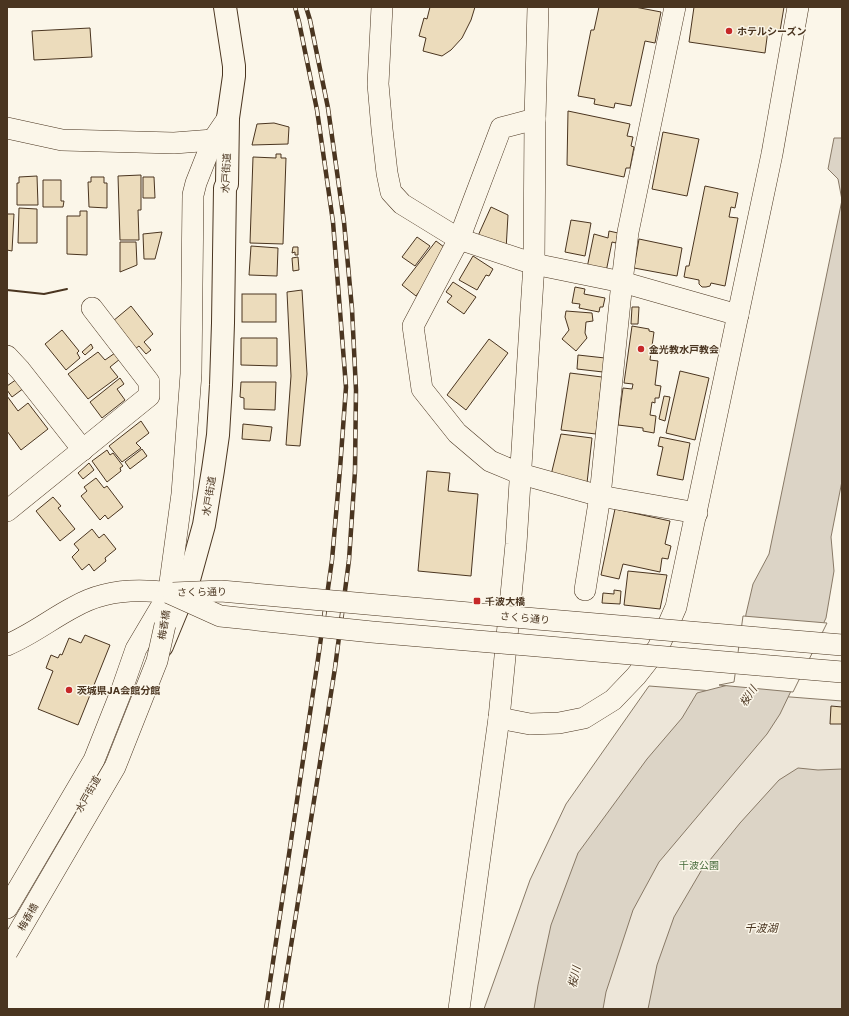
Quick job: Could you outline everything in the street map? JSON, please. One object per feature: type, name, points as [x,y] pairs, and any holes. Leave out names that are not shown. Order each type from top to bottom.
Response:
[{"type":"main road","name":"水戸街道","points":[[7,940],[104,767],[132,712],[188,584],[204,525],[218,435],[223,323],[225,188],[228,118],[234,76],[234,66],[225,7]]},
{"type":"street","points":[[382,7],[378,84],[382,129],[387,173],[391,192],[402,204],[460,239],[534,264],[622,282],[738,315]]},
{"type":"street","points":[[459,1009],[499,718],[516,544],[534,264],[535,119],[538,7]]},
{"type":"street","points":[[585,590],[600,496],[628,232],[675,7]]},
{"type":"street","points":[[499,718],[530,724],[559,723],[584,718],[613,700],[636,676],[658,648],[676,607],[772,154],[798,7]]},
{"type":"street","points":[[7,645],[18,641],[75,606],[90,599],[110,592],[132,590],[160,591],[174,557],[182,486],[191,374],[193,195],[196,183],[213,140],[228,118]]},
{"type":"street","points":[[535,119],[502,128],[460,239],[413,326],[422,389],[457,433],[490,461],[521,474],[600,496],[697,513]]},
{"type":"street","points":[[7,128],[62,140],[174,143],[213,140]]},
{"type":"street","points":[[10,503],[83,450],[149,396],[149,382],[92,308]]},
{"type":"street","points":[[7,356],[20,370],[83,450]]},
{"type":"street","name":"さくら通り","points":[[160,591],[222,591],[842,645]]},
{"type":"street","name":"さくら通り","points":[[160,591],[220,616],[226,617],[380,632],[842,672]]},
{"type":"street","name":"梅香橋","points":[[7,908],[94,760],[122,692],[136,649],[160,591]]},
{"type":"street","name":"梅香橋","points":[[7,952],[114,767],[157,661],[162,640],[160,591]]},
{"type":"green space","name":"千波公園","points":[[649,686],[842,701],[842,1009],[484,1009],[530,880],[566,804]]},
{"type":"water","points":[[834,138],[842,138],[842,200],[838,179],[828,169]]},
{"type":"water","name":"桜川","points":[[842,200],[842,481],[831,537],[834,571],[826,618],[780,714],[767,734],[659,862],[633,910],[606,992],[603,1009],[534,1009],[551,925],[578,853],[647,759],[682,718],[697,693],[736,683],[746,614],[753,584],[769,554]]},
{"type":"water","name":"千波湖","points":[[798,768],[818,770],[842,769],[842,1009],[648,1009],[657,965],[674,917],[701,871],[740,823],[779,780]]},
{"type":"pier","points":[[743,616],[827,623],[793,692],[719,685],[734,682]]},
{"type":"building","points":[[430,7],[475,7],[471,20],[462,38],[451,50],[442,56],[423,51],[426,38],[419,36],[424,18],[427,19]]},
{"type":"building","points":[[599,7],[635,7],[661,12],[655,43],[645,41],[631,106],[615,103],[614,108],[594,104],[595,99],[578,96],[591,30],[594,30]]},
{"type":"building","name":"ホテルシーズン","points":[[694,7],[784,7],[780,31],[768,30],[765,53],[689,42]]},
{"type":"building","points":[[90,28],[92,57],[34,60],[32,31]]},
{"type":"building","points":[[568,111],[630,124],[627,136],[633,137],[631,146],[634,147],[630,168],[626,168],[624,177],[567,165]]},
{"type":"building","points":[[274,123],[289,127],[288,144],[252,145],[257,124]]},
{"type":"building","points":[[663,132],[699,139],[687,196],[652,189]]},
{"type":"building","points":[[276,154],[281,154],[281,158],[286,158],[283,244],[250,243],[253,157],[276,158]]},
{"type":"building","points":[[141,175],[141,210],[138,210],[139,240],[120,240],[118,176]]},
{"type":"building","points":[[37,176],[38,205],[17,205],[17,183],[19,183],[19,177]]},
{"type":"building","points":[[91,177],[104,177],[104,183],[107,183],[107,208],[89,207],[88,182],[91,182]]},
{"type":"building","points":[[143,177],[154,177],[155,198],[143,198]]},
{"type":"building","points":[[43,180],[61,180],[61,201],[64,201],[63,207],[43,207]]},
{"type":"building","points":[[705,186],[738,193],[735,208],[731,207],[729,217],[738,218],[725,286],[711,283],[710,286],[702,287],[699,284],[699,280],[684,277],[686,266],[689,266]]},
{"type":"building","points":[[491,207],[508,215],[506,250],[477,238]]},
{"type":"building","points":[[19,208],[37,209],[37,243],[18,243]]},
{"type":"building","points":[[80,211],[87,211],[87,255],[67,254],[67,216],[80,216]]},
{"type":"building","points":[[7,214],[14,214],[12,251],[7,250]]},
{"type":"building","points":[[571,220],[591,223],[585,256],[565,252]]},
{"type":"building","points":[[609,231],[618,233],[616,243],[612,242],[606,272],[587,268],[594,234],[608,238]]},
{"type":"building","points":[[162,232],[155,259],[144,259],[143,234]]},
{"type":"building","points":[[417,237],[430,246],[415,266],[402,257]]},
{"type":"building","points":[[639,239],[682,248],[677,276],[634,268]]},
{"type":"building","points":[[436,241],[448,250],[416,296],[402,285]]},
{"type":"building","points":[[120,242],[136,242],[137,265],[120,272]]},
{"type":"building","points":[[251,246],[278,248],[277,276],[249,275]]},
{"type":"building","points":[[293,247],[298,247],[298,255],[295,255],[295,252],[292,253]]},
{"type":"building","points":[[473,256],[493,269],[489,276],[486,275],[477,290],[459,280]]},
{"type":"building","points":[[298,257],[299,270],[293,271],[292,258]]},
{"type":"building","points":[[453,282],[476,297],[464,314],[447,302],[452,296],[446,292]]},
{"type":"building","points":[[575,287],[585,289],[584,294],[605,298],[603,307],[600,307],[599,312],[579,308],[580,304],[572,303]]},
{"type":"building","points":[[302,290],[307,374],[300,446],[286,445],[291,376],[287,292]]},
{"type":"building","points":[[242,294],[276,294],[276,322],[242,322]]},
{"type":"building","points":[[131,306],[153,334],[144,342],[151,350],[146,354],[139,346],[135,349],[113,321]]},
{"type":"building","points":[[632,307],[639,307],[638,324],[631,324]]},
{"type":"building","points":[[566,311],[592,313],[593,321],[586,322],[585,333],[587,338],[576,351],[562,339],[569,330],[565,317]]},
{"type":"building","points":[[632,326],[649,329],[649,331],[654,332],[650,360],[658,361],[655,385],[661,386],[659,398],[655,398],[655,403],[652,402],[650,415],[656,416],[654,433],[643,431],[643,428],[618,425],[623,388],[632,389],[633,384],[624,383]]},
{"type":"building","points":[[62,330],[79,351],[77,353],[80,358],[66,370],[45,344]]},
{"type":"building","points":[[241,338],[277,338],[277,366],[241,365]]},
{"type":"building","points":[[489,339],[508,353],[466,410],[447,395]]},
{"type":"building","points":[[91,344],[93,348],[85,355],[82,352]]},
{"type":"building","points":[[98,352],[105,360],[115,353],[120,359],[110,367],[118,377],[88,399],[68,374]]},
{"type":"building","points":[[578,355],[605,358],[603,372],[577,369]]},
{"type":"building","points":[[680,371],[709,378],[695,440],[666,433]]},
{"type":"building","points":[[570,373],[602,377],[596,434],[561,430]]},
{"type":"building","points":[[120,378],[124,384],[117,389],[125,400],[102,418],[90,402]]},
{"type":"building","points":[[17,379],[24,388],[12,397],[7,390],[7,386]]},
{"type":"building","points":[[241,382],[276,382],[275,410],[244,409],[244,398],[240,397]]},
{"type":"building","points":[[7,396],[18,411],[28,403],[48,429],[21,450],[7,431]]},
{"type":"building","points":[[664,396],[670,397],[665,421],[659,419]]},
{"type":"building","points":[[141,421],[149,433],[136,443],[141,448],[122,462],[109,446]]},
{"type":"building","points":[[243,424],[272,427],[270,441],[242,439]]},
{"type":"building","points":[[561,434],[592,438],[587,483],[551,475]]},
{"type":"building","points":[[660,437],[690,443],[683,480],[657,475],[663,447],[658,446]]},
{"type":"building","points":[[142,449],[147,456],[130,469],[125,462]]},
{"type":"building","points":[[107,450],[110,455],[113,453],[123,466],[120,468],[121,471],[107,482],[92,461]]},
{"type":"building","points":[[89,463],[94,470],[83,479],[78,473]]},
{"type":"building","points":[[427,471],[450,473],[448,491],[478,494],[471,576],[418,571]]},
{"type":"building","points":[[96,478],[104,488],[107,486],[123,507],[108,519],[105,515],[100,520],[81,496],[87,491],[84,487]]},
{"type":"building","points":[[53,497],[61,506],[58,508],[75,529],[60,541],[36,511]]},
{"type":"building","points":[[615,509],[670,521],[665,544],[671,546],[668,559],[662,558],[660,572],[623,564],[619,579],[601,575]]},
{"type":"building","points":[[92,529],[99,538],[104,534],[116,549],[105,558],[106,561],[94,571],[89,564],[82,570],[72,557],[79,550],[74,544]]},
{"type":"building","points":[[628,571],[667,575],[660,609],[624,605]]},
{"type":"building","points":[[614,590],[621,591],[620,604],[602,603],[603,593],[614,594]]},
{"type":"building","name":"茨城県JA会館分館","points":[[85,635],[110,645],[78,725],[38,709],[53,671],[46,668],[51,655],[58,658],[60,654],[62,655],[69,638],[81,643]]},
{"type":"building","points":[[831,706],[842,707],[842,724],[830,724]]},
{"type":"railway","points":[[266,1009],[332,560],[346,387],[333,222],[317,110],[295,7]]},
{"type":"railway","points":[[281,1009],[335,668],[349,560],[355,471],[356,390],[352,309],[344,222],[328,108],[306,7]]},
{"type":"wall","points":[[7,290],[44,294],[67,289]]},
{"type":"place","name":"ホテルシーズン","points":[[729,31]]},
{"type":"place","name":"金光教水戸教会","points":[[641,349]]},
{"type":"place","name":"千波大橋","points":[[477,601]]},
{"type":"place","name":"茨城県JA会館分館","points":[[69,690]]}]
